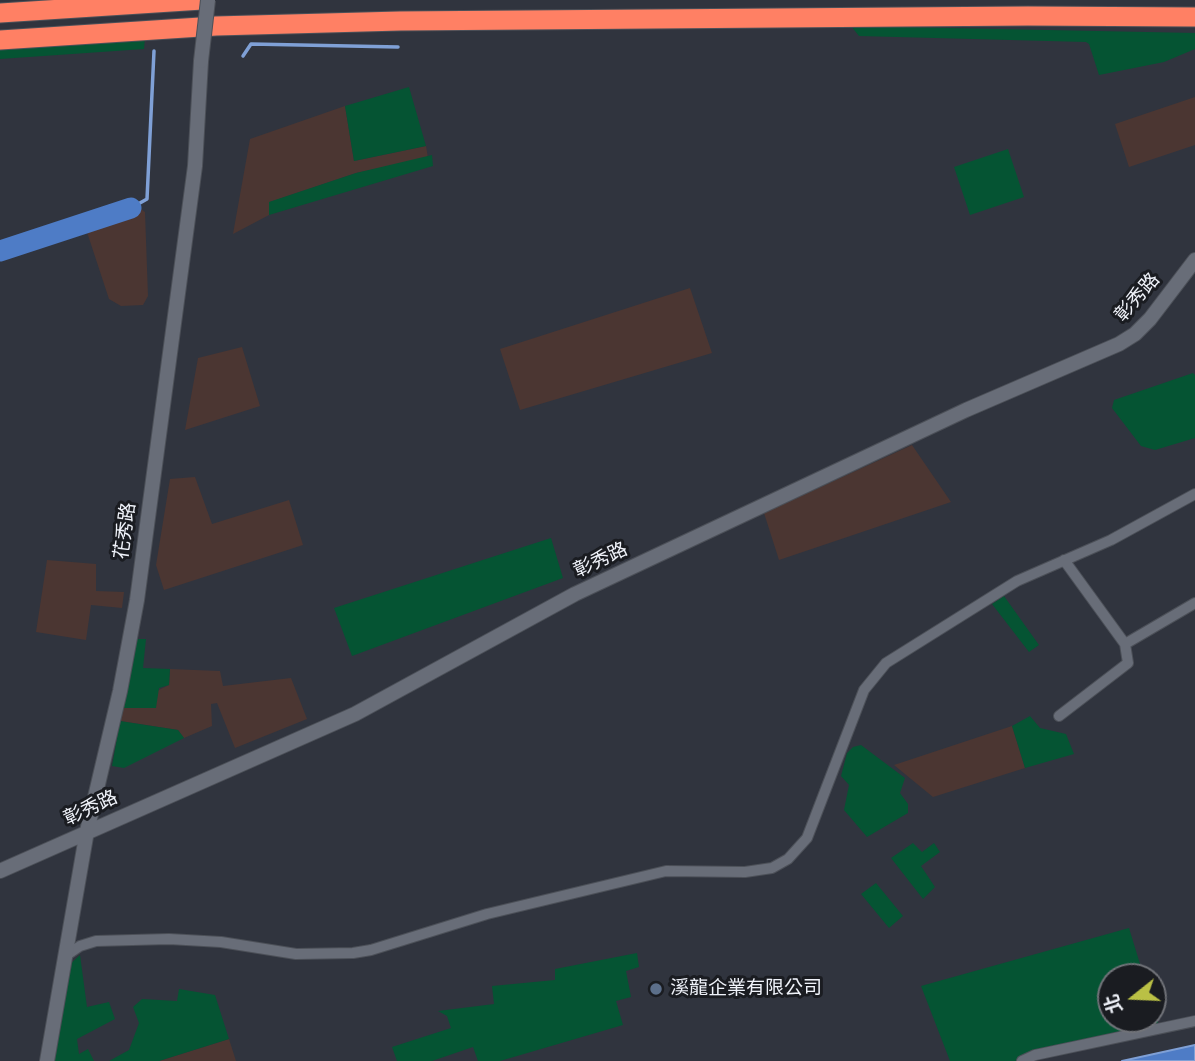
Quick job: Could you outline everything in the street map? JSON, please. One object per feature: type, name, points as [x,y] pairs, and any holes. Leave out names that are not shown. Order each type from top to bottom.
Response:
[{"type":"highway","points":[[0,13],[202,0]]},
{"type":"highway","points":[[0,40],[216,26],[426,21],[1195,17]]},
{"type":"street","name":"花秀路","points":[[47,1061],[88,831],[120,691],[136,600],[195,166],[201,61],[208,0]]},
{"type":"street","name":"彰秀路","points":[[0,871],[355,713],[575,594],[966,410],[1119,344],[1135,334],[1150,318],[1195,260]]},
{"type":"street","points":[[64,957],[80,946],[96,941],[169,939],[221,942],[296,954],[353,953],[372,950],[487,914],[666,871],[754,872],[772,867],[788,859],[807,838],[864,690],[879,670],[894,657],[1017,581],[1128,532],[1195,494]]},
{"type":"street","points":[[1059,716],[1128,663],[1125,644],[1064,560]]},
{"type":"street","points":[[1125,644],[1195,603]]},
{"type":"street","points":[[1022,1061],[1035,1055],[1195,1021]]},
{"type":"shaded area","points":[[1195,97],[1195,145],[1129,167],[1115,124]]},
{"type":"shaded area","points":[[345,106],[354,161],[426,146],[428,158],[356,173],[270,202],[269,215],[233,234],[250,139]]},
{"type":"shaded area","points":[[136,205],[145,212],[148,296],[143,305],[121,306],[109,299],[84,223]]},
{"type":"shaded area","points":[[690,288],[712,353],[520,410],[500,349]]},
{"type":"shaded area","points":[[242,347],[260,406],[185,430],[198,358]]},
{"type":"shaded area","points":[[912,445],[951,502],[779,560],[764,513]]},
{"type":"shaded area","points":[[195,477],[212,524],[289,500],[303,545],[164,590],[156,565],[170,479]]},
{"type":"shaded area","points":[[47,560],[96,564],[96,591],[124,592],[122,608],[91,605],[86,640],[36,632]]},
{"type":"shaded area","points":[[170,669],[220,671],[223,686],[291,678],[307,719],[235,748],[217,703],[211,704],[212,726],[184,738],[178,730],[120,721],[122,708],[169,685]]},
{"type":"shaded area","points":[[1012,726],[1025,768],[933,797],[894,765]]},
{"type":"shaded area","points":[[229,1039],[236,1061],[159,1061]]},
{"type":"green space","points":[[851,26],[1195,33],[1195,49],[1164,62],[1099,75],[1086,42],[859,36]]},
{"type":"green space","points":[[145,38],[144,49],[0,59],[0,49]]},
{"type":"green space","points":[[409,87],[426,146],[354,161],[345,106]]},
{"type":"green space","points":[[1008,149],[1024,197],[970,215],[954,167]]},
{"type":"green space","points":[[432,155],[433,166],[269,215],[269,202],[356,173]]},
{"type":"green space","points":[[1193,373],[1195,438],[1155,450],[1141,446],[1112,408],[1114,400]]},
{"type":"green space","points":[[551,538],[563,578],[352,656],[334,608]]},
{"type":"green space","points":[[1004,596],[1039,645],[1029,652],[992,604]]},
{"type":"green space","points":[[134,639],[146,639],[143,668],[170,669],[169,685],[159,688],[156,708],[122,708]]},
{"type":"green space","points":[[1030,716],[1040,728],[1066,734],[1074,754],[1025,768],[1012,726]]},
{"type":"green space","points":[[120,721],[178,730],[184,738],[124,768],[112,766]]},
{"type":"green space","points":[[861,745],[905,778],[900,793],[908,804],[908,813],[867,837],[844,810],[849,785],[841,776],[847,753],[853,747]]},
{"type":"green space","points":[[913,843],[922,852],[934,843],[940,852],[921,866],[935,887],[923,899],[891,858]]},
{"type":"green space","points":[[876,883],[903,916],[889,928],[861,894]]},
{"type":"green space","points":[[1129,928],[1140,963],[1097,963],[1097,1033],[1132,1033],[1022,1061],[950,1061],[921,986]]},
{"type":"green space","points":[[637,953],[639,967],[626,971],[631,997],[616,1001],[623,1025],[500,1061],[478,1061],[473,1047],[432,1061],[397,1061],[392,1047],[451,1028],[447,1016],[438,1011],[494,1004],[492,986],[555,980],[555,969]]},
{"type":"green space","points":[[80,955],[87,1007],[109,1002],[115,1019],[77,1039],[79,1054],[88,1049],[94,1061],[49,1061],[69,965]]},
{"type":"green space","points":[[179,989],[215,995],[229,1039],[159,1061],[109,1061],[129,1050],[139,1023],[133,1007],[142,999],[177,1001]]},
{"type":"water","points":[[1195,1045],[1195,1061],[1122,1061]]},
{"type":"waterway","points":[[243,56],[251,44],[398,47]]},
{"type":"waterway","points":[[131,208],[147,199],[154,51]]},
{"type":"waterway","points":[[0,251],[131,208]]},
{"type":"place","name":"溪龍企業有限公司","points":[[656,989]]}]
